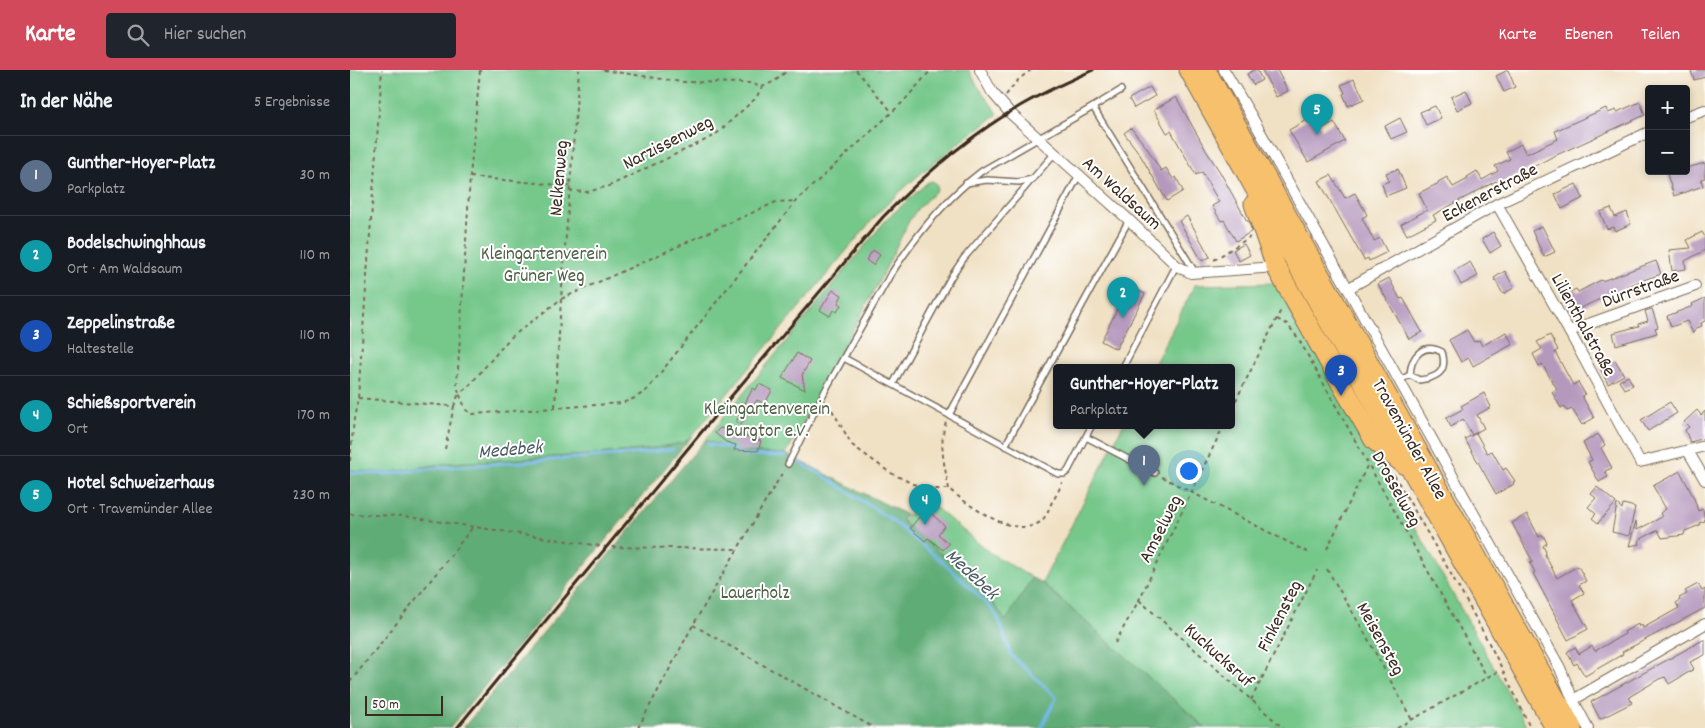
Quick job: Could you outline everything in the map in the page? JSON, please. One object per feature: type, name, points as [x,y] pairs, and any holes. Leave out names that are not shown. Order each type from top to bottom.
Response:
[{"type":"highway","points":[[1177,70],[1189,90],[1237,155],[1276,267],[1374,440],[1413,472]]},
{"type":"highway","name":"Travemünder Allee","points":[[1189,70],[1555,728]]},
{"type":"highway","name":"Travemünder Allee","points":[[1206,70],[1572,728]]},
{"type":"street","name":"Am Waldsaum","points":[[980,70],[1000,102],[1177,266],[1191,273],[1276,267]]},
{"type":"street","name":"Travemünder Allee","points":[[1224,70],[1349,288],[1560,668],[1573,700],[1588,728]]},
{"type":"street","points":[[1690,116],[1705,110]]},
{"type":"street","name":"Eckenerstraße","points":[[1349,288],[1497,204],[1645,134]]},
{"type":"street","name":"Lilienthalstraße","points":[[1497,204],[1640,462],[1688,451]]},
{"type":"street","name":"Dürrstraße","points":[[1569,331],[1695,286]]},
{"type":"street","points":[[1705,446],[1688,451],[1705,480]]},
{"type":"street","points":[[1573,700],[1705,624]]},
{"type":"lane","points":[[788,464],[826,389],[898,263],[945,206],[965,184],[982,170],[1121,90]]},
{"type":"lane","points":[[1093,106],[1195,272]]},
{"type":"lane","points":[[893,384],[951,277],[964,258],[1054,154]]},
{"type":"lane","points":[[949,415],[1079,175]]},
{"type":"lane","points":[[965,184],[987,180],[1019,182],[1032,179]]},
{"type":"lane","points":[[1005,446],[1129,220]]},
{"type":"lane","points":[[1125,364],[1177,266]]},
{"type":"lane","points":[[1434,348],[1442,352],[1445,361],[1443,370],[1436,376],[1419,380],[1410,375],[1411,365],[1415,357],[1422,351],[1434,348]]},
{"type":"lane","points":[[844,358],[1058,474],[1064,474],[1068,471],[1090,429]]},
{"type":"lane","points":[[1400,380],[1410,375]]},
{"type":"lane","points":[[1086,436],[1155,473]]},
{"type":"path","points":[[350,461],[358,398],[382,70]]},
{"type":"path","points":[[480,70],[470,177],[457,385],[466,410],[473,414],[622,403],[635,398],[647,390],[796,201],[904,102],[931,70]]},
{"type":"path","name":"Nelkenweg","points":[[555,408],[561,298],[579,70]]},
{"type":"path","points":[[603,70],[682,82],[749,83],[762,87],[775,81],[788,70]]},
{"type":"path","points":[[856,70],[892,112]]},
{"type":"path","points":[[1000,102],[1019,79],[1031,70]]},
{"type":"path","name":"Narzissenweg","points":[[569,191],[587,192],[609,186],[714,136],[756,98],[762,87]]},
{"type":"path","points":[[470,177],[570,186]]},
{"type":"path","points":[[445,449],[454,406],[459,393],[468,388],[509,339],[561,298],[776,202],[796,201]]},
{"type":"path","points":[[1195,272],[1263,230]]},
{"type":"path","points":[[1235,402],[1290,291]]},
{"type":"path","name":"Drosselweg","points":[[1276,319],[1287,324],[1298,338],[1487,677]]},
{"type":"path","points":[[826,389],[828,403],[852,445],[900,479],[934,489],[949,488]]},
{"type":"path","points":[[358,398],[454,406]]},
{"type":"path","points":[[949,415],[942,437],[942,451],[949,488],[972,508],[995,520],[1024,527],[1033,526],[1043,520],[1061,486],[1064,474]]},
{"type":"path","points":[[350,418],[354,419]]},
{"type":"path","name":"Amselweg","points":[[1115,643],[1139,600],[1222,429]]},
{"type":"path","points":[[638,728],[693,625],[788,464]]},
{"type":"path","points":[[1327,549],[1368,464]]},
{"type":"path","points":[[1155,473],[1311,554]]},
{"type":"path","points":[[1394,476],[1517,698],[1530,728]]},
{"type":"path","points":[[350,514],[402,516],[607,547],[737,549]]},
{"type":"path","points":[[350,682],[474,526]]},
{"type":"path","name":"Meisensteg","points":[[1327,569],[1412,720]]},
{"type":"path","name":"Finkensteg","points":[[1251,700],[1317,570]]},
{"type":"path","name":"Kuckucksruf","points":[[1139,600],[1283,728]]},
{"type":"path","points":[[693,625],[874,728]]},
{"type":"path","points":[[1397,728],[1497,672]]},
{"type":"green space","name":"Kleingartenverein Grüner Weg","points":[[350,70],[969,70],[977,85],[998,114],[936,161],[878,213],[692,436],[683,443],[643,450],[588,455],[449,463],[386,473],[350,470]]},
{"type":"green space","name":"Kleingartenverein Burgtor e.V.","points":[[933,181],[937,186],[937,190],[918,208],[909,221],[884,272],[786,454],[740,452],[705,440],[886,220],[928,182]]},
{"type":"green space","points":[[1277,283],[1528,728],[1206,728],[1042,583],[1121,429],[1235,429],[1235,364],[1155,364],[1195,285]]},
{"type":"green space","points":[[692,436],[450,728],[350,728],[350,470],[386,473],[449,463],[643,450],[683,443]]},
{"type":"green space","name":"Lauerholz","points":[[705,440],[740,452],[786,454],[907,515],[903,518],[903,522],[983,589],[1006,621],[1032,578],[1042,583],[1206,728],[463,728]]},
{"type":"green space","points":[[923,497],[989,552],[1032,578],[1006,622],[983,589],[903,522]]},
{"type":"building","points":[[1257,70],[1262,80],[1253,85],[1247,74]]},
{"type":"building","points":[[1262,70],[1277,70],[1288,91],[1276,97]]},
{"type":"building","points":[[1508,70],[1515,87],[1504,92],[1496,76]]},
{"type":"building","points":[[1705,70],[1705,77],[1694,80],[1691,71]]},
{"type":"building","points":[[1354,79],[1364,99],[1348,106],[1341,85]]},
{"type":"building","points":[[1150,87],[1155,96],[1134,108],[1129,99]]},
{"type":"building","points":[[1466,90],[1472,103],[1457,110],[1451,97]]},
{"type":"building","points":[[1176,97],[1248,221],[1252,231],[1236,241],[1224,220],[1221,221],[1212,206],[1219,202],[1202,172],[1196,175],[1171,131],[1167,133],[1154,110]]},
{"type":"building","points":[[1640,102],[1645,115],[1552,157],[1498,185],[1496,181],[1433,215],[1436,220],[1407,235],[1401,224],[1427,210],[1419,193],[1447,177],[1453,187],[1468,179],[1467,177],[1477,171],[1482,180],[1498,171],[1495,166],[1510,159],[1506,152],[1521,144],[1526,154],[1558,139],[1555,131],[1606,108],[1608,113],[1616,110],[1617,112]]},
{"type":"building","points":[[1435,106],[1441,118],[1426,125],[1420,112]]},
{"type":"building","points":[[1314,116],[1322,129],[1334,122],[1345,141],[1308,162],[1289,130]]},
{"type":"building","points":[[1400,118],[1407,132],[1391,139],[1385,126]]},
{"type":"building","points":[[1131,128],[1147,148],[1161,171],[1166,168],[1173,179],[1176,177],[1183,191],[1167,201],[1139,153],[1124,133]]},
{"type":"building","points":[[1705,163],[1705,178],[1701,179],[1703,186],[1674,196],[1667,175],[1690,175],[1690,167]]},
{"type":"building","points":[[1398,169],[1406,188],[1386,196],[1382,184],[1389,181],[1386,173]]},
{"type":"building","points":[[1331,175],[1345,198],[1355,193],[1367,215],[1362,218],[1374,241],[1380,238],[1387,252],[1369,261],[1368,258],[1364,260],[1319,181]]},
{"type":"building","points":[[1576,184],[1583,198],[1562,209],[1555,194]]},
{"type":"building","points":[[1611,208],[1615,217],[1627,212],[1631,224],[1615,231],[1613,227],[1607,229],[1600,212]]},
{"type":"building","points":[[1187,216],[1210,257],[1202,261],[1179,221]]},
{"type":"building","points":[[1542,226],[1555,252],[1544,257],[1532,231]]},
{"type":"building","points":[[1493,232],[1501,246],[1490,253],[1482,239]]},
{"type":"building","points":[[1702,232],[1705,237],[1705,250],[1685,261],[1686,269],[1672,271],[1669,250],[1691,248],[1687,240]]},
{"type":"building","points":[[1244,244],[1250,255],[1239,261],[1233,250]]},
{"type":"building","points":[[873,250],[880,255],[873,265],[866,260]]},
{"type":"building","points":[[1656,261],[1661,274],[1635,283],[1572,312],[1563,296],[1576,289],[1578,292],[1601,280]]},
{"type":"building","points":[[1470,262],[1478,276],[1461,285],[1454,271]]},
{"type":"building","points":[[1505,271],[1514,288],[1503,294],[1494,278]]},
{"type":"building","points":[[1389,278],[1400,299],[1403,298],[1422,332],[1409,339],[1378,284]]},
{"type":"building","points":[[1129,286],[1145,294],[1116,349],[1101,341]]},
{"type":"building","points":[[833,290],[842,295],[838,303],[841,305],[837,312],[833,310],[830,316],[820,310]]},
{"type":"building","points":[[1705,298],[1705,321],[1701,323],[1702,326],[1693,333],[1687,321],[1671,327],[1667,316],[1693,306],[1692,304]]},
{"type":"building","points":[[1652,309],[1658,327],[1655,328],[1657,333],[1616,345],[1613,333],[1639,326],[1638,324],[1648,321],[1645,311]]},
{"type":"building","points":[[1467,330],[1474,342],[1479,340],[1482,346],[1506,332],[1513,344],[1473,366],[1469,358],[1461,362],[1449,340]]},
{"type":"building","points":[[1550,335],[1558,350],[1555,352],[1573,385],[1578,382],[1585,394],[1582,396],[1594,418],[1582,425],[1572,409],[1567,411],[1564,406],[1561,408],[1552,392],[1557,389],[1542,364],[1539,366],[1533,354],[1542,349],[1537,342]]},
{"type":"building","points":[[797,353],[810,361],[802,375],[805,390],[782,378]]},
{"type":"building","points":[[1615,360],[1624,375],[1608,384],[1600,368]]},
{"type":"building","points":[[1628,376],[1633,385],[1624,389],[1619,381]]},
{"type":"building","points":[[759,384],[772,390],[765,404],[757,400],[741,425],[736,422],[741,412],[736,409],[741,402],[744,405],[753,388],[756,390]]},
{"type":"building","points":[[1484,393],[1491,407],[1477,415],[1484,428],[1472,435],[1463,419],[1451,427],[1446,418],[1463,409],[1461,406]]},
{"type":"building","points":[[1670,402],[1677,413],[1648,431],[1641,420]]},
{"type":"building","points":[[1697,410],[1701,415],[1705,411],[1705,438],[1690,442],[1685,430],[1689,427],[1684,422]]},
{"type":"building","points":[[720,428],[761,441],[758,451],[734,450],[736,445],[726,442],[715,433]]},
{"type":"building","points":[[1476,433],[1487,453],[1492,451],[1503,470],[1506,468],[1515,481],[1513,482],[1514,484],[1496,494],[1465,439]]},
{"type":"building","points":[[1598,434],[1605,445],[1601,448],[1612,468],[1605,471],[1608,477],[1599,482],[1588,462],[1592,460],[1583,443]]},
{"type":"building","points":[[1680,471],[1694,498],[1698,511],[1703,509],[1705,521],[1685,531],[1684,535],[1662,538],[1658,530],[1639,540],[1640,544],[1629,546],[1636,521],[1637,530],[1662,517],[1660,513],[1666,509],[1653,486]]},
{"type":"building","points":[[1597,487],[1616,503],[1598,523],[1592,518],[1596,514],[1588,507],[1596,498],[1591,494]]},
{"type":"building","points":[[1617,504],[1622,509],[1623,504],[1635,507],[1629,536],[1612,532]]},
{"type":"building","points":[[926,509],[945,526],[938,534],[949,544],[943,550],[928,538],[925,541],[910,528]]},
{"type":"building","points":[[1527,514],[1539,537],[1543,535],[1547,543],[1543,546],[1546,552],[1545,555],[1557,578],[1578,566],[1586,581],[1579,585],[1584,593],[1572,600],[1588,629],[1568,640],[1533,573],[1535,572],[1530,563],[1533,562],[1512,523]]},
{"type":"building","points":[[1698,584],[1702,591],[1705,589],[1705,608],[1622,652],[1623,654],[1585,676],[1577,663],[1574,665],[1567,652],[1575,647],[1579,654],[1592,646],[1595,651],[1625,634],[1624,632],[1638,624],[1639,627],[1642,625],[1643,628],[1679,608],[1676,603],[1680,600],[1679,598],[1687,594],[1685,591]]},
{"type":"building","points":[[1705,639],[1705,655],[1690,662],[1694,669],[1669,684],[1665,677],[1659,679],[1629,697],[1632,703],[1600,719],[1591,702]]},
{"type":"waterway","name":"Medebek","points":[[708,444],[725,447],[744,455],[786,456]]},
{"type":"waterway","name":"Medebek","points":[[350,472],[386,474],[425,469],[644,453],[673,449]]},
{"type":"waterway","name":"Medebek","points":[[792,459],[821,474],[889,518],[945,564],[989,606],[998,618],[1011,655],[1056,697],[1041,728]]},
{"type":"railway","points":[[457,728],[723,406],[883,217],[933,169],[988,126],[1035,98],[1093,70]]},
{"type":"place","name":"Hotel Schweizerhaus","points":[[1317,135]]},
{"type":"place","name":"Bodelschwinghhaus","points":[[1123,318]]},
{"type":"place","name":"Zeppelinstraße","points":[[1341,396]]},
{"type":"place","name":"Gunther-Hoyer-Platz","points":[[1144,486]]},
{"type":"place","name":"Schießsportverein","points":[[925,525]]}]
